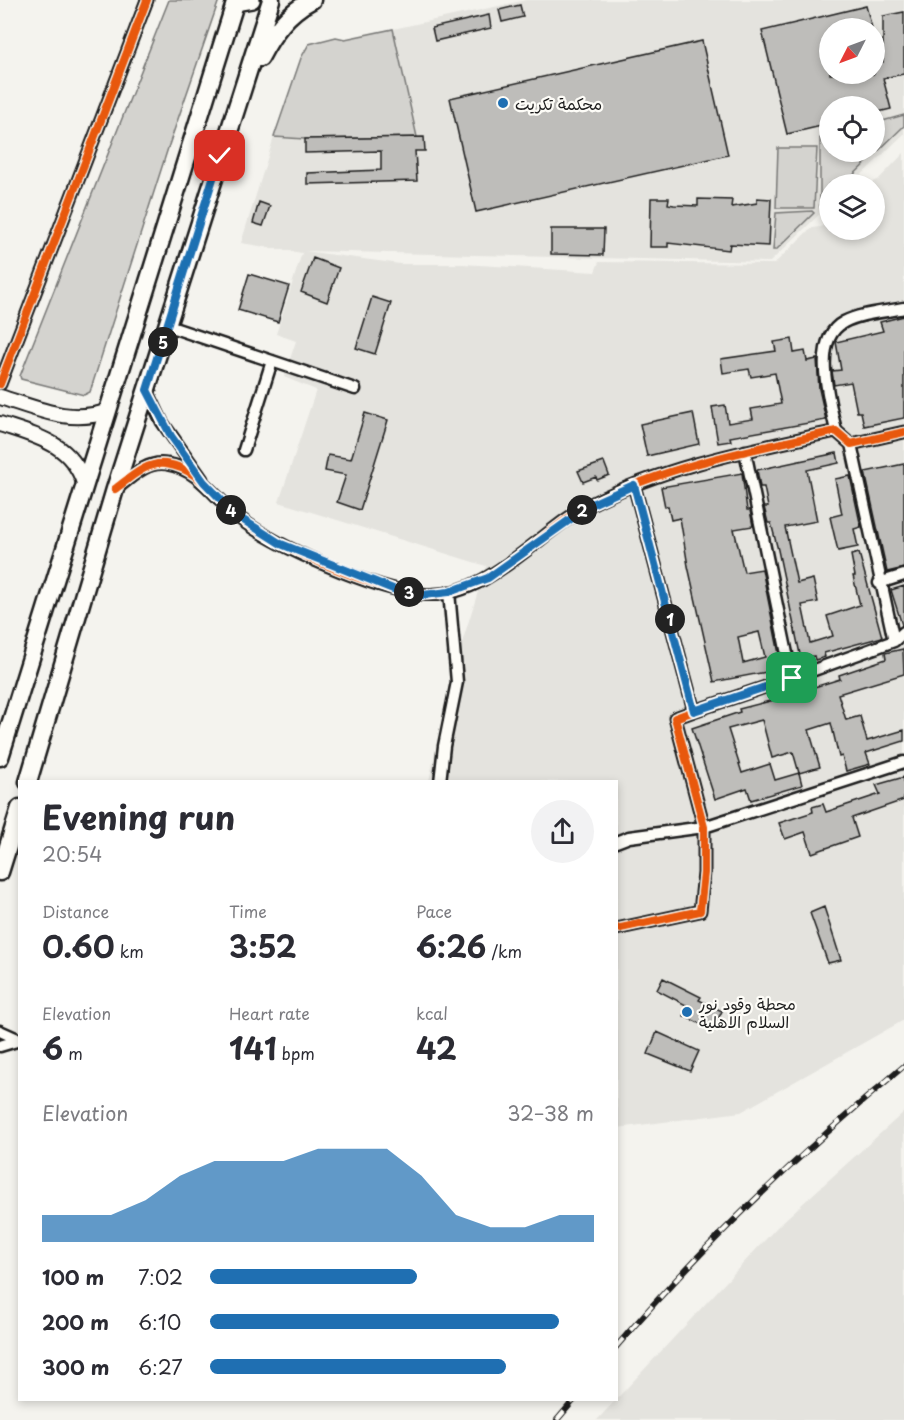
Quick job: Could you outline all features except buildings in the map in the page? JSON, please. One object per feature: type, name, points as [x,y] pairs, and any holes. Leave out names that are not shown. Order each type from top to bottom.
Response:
[{"type":"main road","points":[[29,780],[115,489],[271,0]]},
{"type":"main road","points":[[242,90],[278,28],[296,10],[312,0]]},
{"type":"main road","points":[[0,757],[84,483],[241,1]]},
{"type":"main road","points":[[0,872],[4,842],[18,812]]},
{"type":"street","points":[[0,384],[147,0]]},
{"type":"street","points":[[894,641],[879,583],[851,444],[836,431],[825,355],[828,337],[845,322],[904,308]]},
{"type":"street","points":[[168,326],[355,389]]},
{"type":"street","points":[[244,450],[272,361]]},
{"type":"street","points":[[147,390],[162,422],[204,482],[237,516],[281,544],[393,589],[423,595],[449,592],[488,578],[592,504],[634,485],[745,451],[836,431]]},
{"type":"street","points":[[0,397],[75,417],[98,415],[108,411]]},
{"type":"street","points":[[0,424],[60,447],[78,467],[84,483]]},
{"type":"street","points":[[851,444],[904,432]]},
{"type":"street","points":[[745,451],[792,678]]},
{"type":"street","points":[[115,489],[141,470],[156,464],[173,465],[204,482]]},
{"type":"street","points":[[634,485],[694,711]]},
{"type":"street","points":[[879,583],[904,575]]},
{"type":"street","points":[[440,780],[457,682],[449,592]]},
{"type":"street","points":[[618,929],[700,911],[704,873],[704,827],[675,718],[894,641],[904,632]]},
{"type":"street","points":[[618,841],[629,837],[704,827],[904,762]]},
{"type":"street","points":[[0,1031],[18,1039]]},
{"type":"street","points":[[0,1046],[18,1041]]},
{"type":"shaded area","points":[[169,0],[219,0],[168,148],[90,392],[84,395],[21,379],[20,376]]},
{"type":"shaded area","points":[[526,0],[904,0],[904,134],[885,152],[885,96],[819,96],[819,162],[875,162],[862,174],[819,174],[819,215],[770,262],[305,251],[400,264],[462,264],[595,272],[599,262],[774,264],[811,228],[819,227],[819,240],[885,240],[884,174],[904,153],[904,1020],[741,1112],[618,1128],[618,780],[429,780],[451,678],[486,566],[279,502],[316,390],[284,377],[296,341],[276,334],[302,253],[241,243],[274,137],[282,139],[417,137],[393,29]]},
{"type":"shaded area","points":[[393,29],[417,137],[305,139],[274,137],[301,58],[309,44],[336,37],[345,39]]},
{"type":"shaded area","points":[[904,115],[904,126],[885,144],[885,120]]},
{"type":"shaded area","points":[[778,148],[817,148],[814,208],[776,208]]},
{"type":"shaded area","points":[[820,162],[867,162],[854,174],[820,174]]},
{"type":"shaded area","points":[[812,211],[814,213],[776,250],[773,250],[776,213]]},
{"type":"shaded area","points":[[904,1112],[904,1420],[597,1420],[615,1401],[618,1401],[618,1398],[779,1225]]},
{"type":"railway","points":[[618,1345],[683,1272],[754,1200],[904,1066]]},
{"type":"railway","points":[[557,1420],[573,1401]]},
{"type":"cycle path","points":[[0,384],[147,0]]},
{"type":"cycle path","points":[[115,489],[139,471],[152,465],[166,464],[178,467],[188,471],[206,485],[238,517],[255,529],[300,553],[377,584],[420,594],[444,593],[467,587],[490,576],[573,515],[593,503],[651,478],[774,444],[836,431],[851,444],[904,432]]},
{"type":"cycle path","points":[[618,929],[700,911],[704,873],[704,827],[675,718],[694,711],[634,485]]},
{"type":"place","name":"محكمة تكريت","points":[[503,103]]},
{"type":"place","name":"محطة وقود نور السلام الاهلية","points":[[687,1012]]},
{"type":"route","points":[[220,156],[147,390],[171,436],[204,482],[237,516],[281,544],[316,560],[393,589],[423,595],[449,592],[488,578],[592,504],[634,485],[694,711],[792,678]]}]
